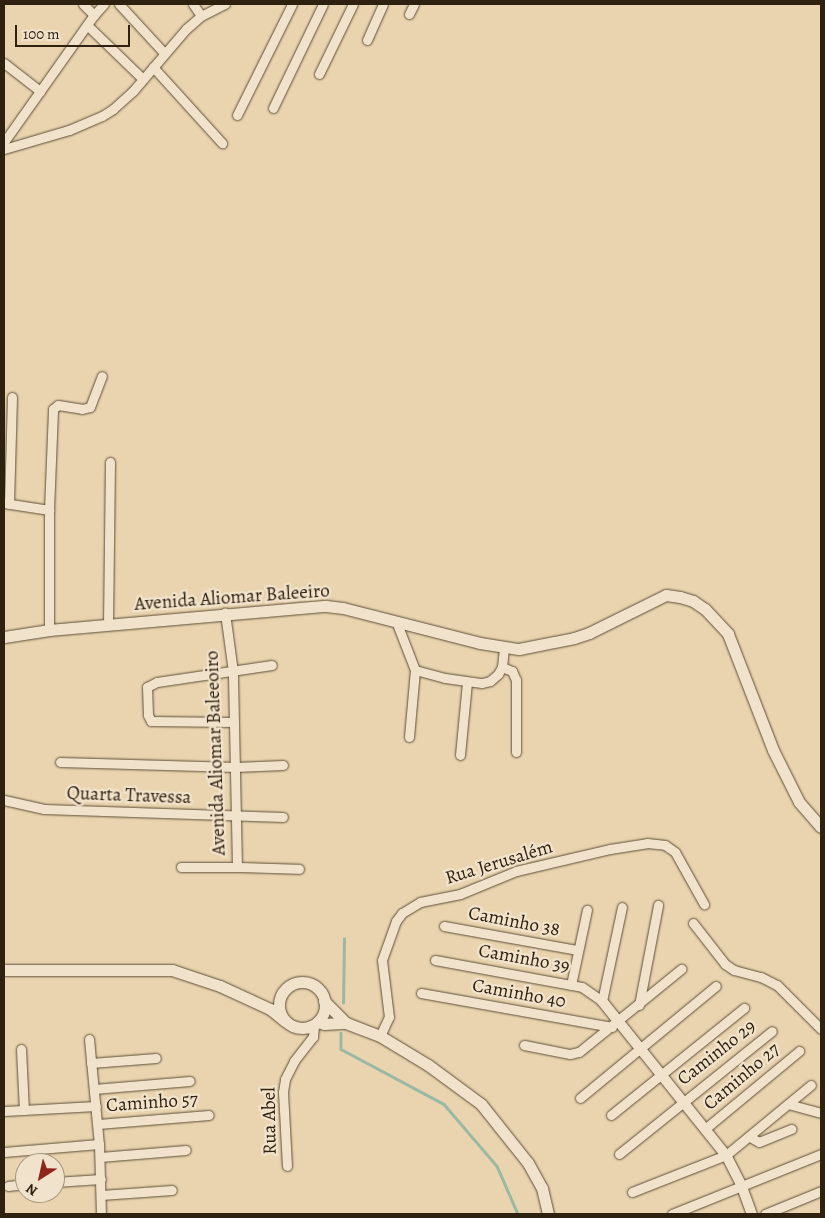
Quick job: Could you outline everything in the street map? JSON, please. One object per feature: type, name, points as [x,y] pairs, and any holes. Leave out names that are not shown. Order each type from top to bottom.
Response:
[{"type":"main road","name":"Avenida Aliomar Baleeiro","points":[[4,637],[49,630],[225,613],[326,606],[344,608],[504,648],[519,649],[538,647],[581,636],[666,596],[692,601],[705,609],[728,634],[772,750],[799,802],[821,827]]},
{"type":"main road","points":[[4,970],[172,970],[202,978],[255,1002],[294,1027],[304,1028],[316,1023],[322,1016],[324,1000]]},
{"type":"main road","points":[[255,1002],[267,1001],[281,995],[291,985],[305,982],[318,988],[324,1000],[346,1023]]},
{"type":"main road","points":[[281,995],[279,1008],[285,1020]]},
{"type":"main road","points":[[316,1023],[346,1023],[380,1036],[435,1070],[481,1104],[528,1163],[542,1188],[548,1214]]},
{"type":"street","points":[[83,4],[94,15]]},
{"type":"street","points":[[4,142],[94,15],[104,4]]},
{"type":"street","points":[[119,4],[164,53]]},
{"type":"street","points":[[194,4],[201,16]]},
{"type":"street","points":[[4,149],[69,130],[102,116],[126,99],[164,53],[201,16],[225,4]]},
{"type":"street","points":[[237,115],[292,4]]},
{"type":"street","points":[[273,108],[323,4]]},
{"type":"street","points":[[319,74],[353,4]]},
{"type":"street","points":[[367,40],[383,4]]},
{"type":"street","points":[[408,14],[414,4]]},
{"type":"street","points":[[87,25],[143,79]]},
{"type":"street","points":[[4,63],[40,91]]},
{"type":"street","points":[[153,67],[222,143]]},
{"type":"street","points":[[49,630],[49,510],[53,409],[58,405],[82,409],[90,407],[102,376]]},
{"type":"street","points":[[12,397],[6,504],[49,510]]},
{"type":"street","points":[[108,625],[110,462]]},
{"type":"street","name":"Avenida Aliomar Baleeoiro","points":[[181,867],[237,867],[233,672],[225,613]]},
{"type":"street","points":[[396,621],[415,670],[410,738]]},
{"type":"street","points":[[415,670],[467,682],[482,683],[490,681],[502,667],[504,648]]},
{"type":"street","points":[[233,722],[151,721],[148,715],[146,694],[150,684],[272,665]]},
{"type":"street","points":[[502,667],[512,671],[516,680],[516,752]]},
{"type":"street","points":[[460,754],[467,682]]},
{"type":"street","points":[[60,762],[236,767],[283,765]]},
{"type":"street","name":"Quarta Travessa","points":[[4,800],[44,809],[283,817]]},
{"type":"street","name":"Rua Jerusalém","points":[[380,1036],[388,1017],[382,960],[396,921],[402,913],[420,902],[460,894],[516,871],[610,850],[652,844],[665,845],[675,852],[704,904]]},
{"type":"street","points":[[237,867],[299,869]]},
{"type":"street","points":[[639,1005],[658,905]]},
{"type":"street","points":[[622,907],[602,1001],[615,1024],[640,1049],[726,1155],[742,1187],[752,1214]]},
{"type":"street","points":[[571,984],[587,910]]},
{"type":"street","points":[[693,922],[725,964],[734,970],[761,977],[777,985],[821,1029]]},
{"type":"street","name":"Caminho 38","points":[[444,926],[578,950]]},
{"type":"street","name":"Caminho 39","points":[[436,960],[571,984],[584,988],[602,1001]]},
{"type":"street","points":[[524,1045],[574,1054],[584,1049],[681,969]]},
{"type":"street","points":[[580,1098],[716,986]]},
{"type":"street","name":"Caminho 40","points":[[421,993],[615,1024]]},
{"type":"street","points":[[611,1115],[744,1008]]},
{"type":"street","name":"Rua Abel","points":[[286,1166],[283,1092],[285,1079],[294,1061],[313,1037],[316,1023]]},
{"type":"street","name":"Caminho 29","points":[[619,1154],[772,1031]]},
{"type":"street","points":[[89,1039],[98,1124],[101,1214]]},
{"type":"street","points":[[20,1049],[24,1110]]},
{"type":"street","name":"Caminho 27","points":[[706,1128],[798,1051]]},
{"type":"street","points":[[91,1062],[156,1058]]},
{"type":"street","points":[[94,1088],[190,1081]]},
{"type":"street","points":[[632,1192],[726,1155],[811,1085]]},
{"type":"street","points":[[788,1104],[821,1113]]},
{"type":"street","points":[[4,1111],[96,1106]]},
{"type":"street","name":"Caminho 57","points":[[98,1124],[209,1115]]},
{"type":"street","points":[[750,1137],[759,1142],[792,1128]]},
{"type":"street","points":[[4,1152],[99,1144]]},
{"type":"street","points":[[100,1158],[186,1150]]},
{"type":"street","points":[[672,1214],[821,1154]]},
{"type":"street","points":[[65,1181],[101,1179]]},
{"type":"street","points":[[8,1186],[15,1185]]},
{"type":"street","points":[[101,1195],[172,1190]]},
{"type":"street","points":[[766,1214],[821,1191]]},
{"type":"waterway","points":[[343,1003],[344,939]]},
{"type":"waterway","points":[[341,1033],[341,1049],[444,1104],[497,1166],[518,1214]]}]
